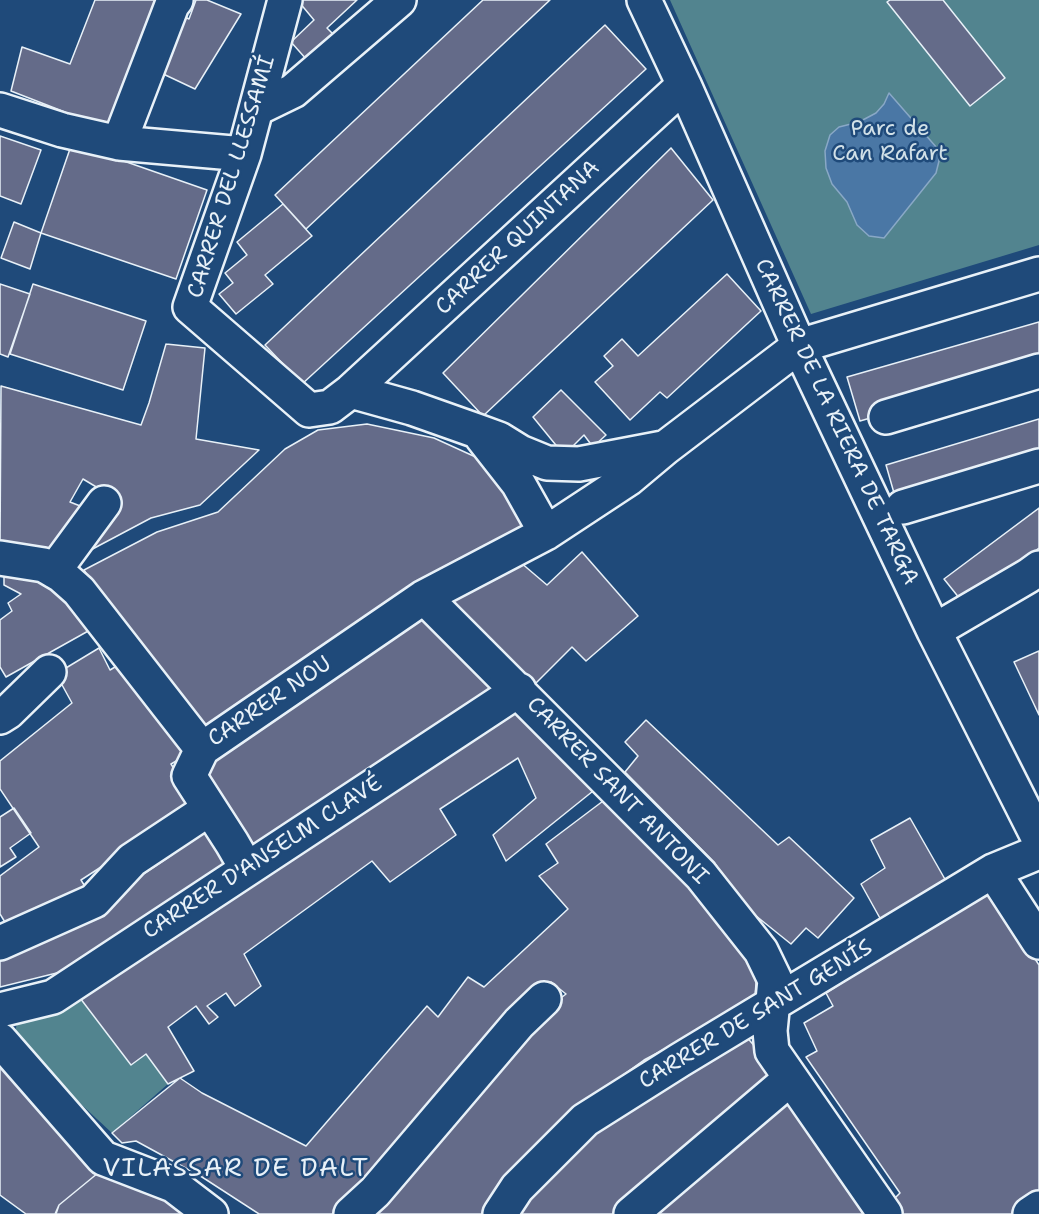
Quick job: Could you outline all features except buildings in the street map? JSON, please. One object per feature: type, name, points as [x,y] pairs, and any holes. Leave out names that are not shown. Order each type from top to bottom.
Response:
[{"type":"street","points":[[119,142],[172,5],[176,0]]},
{"type":"street","name":"CARRER DEL LLESSAMÍ","points":[[285,0],[244,154],[190,307],[309,410],[330,407],[351,391]]},
{"type":"street","points":[[256,109],[293,90],[399,0]]},
{"type":"street","name":"CARRER DE LA RIERA DE TARGA","points":[[644,0],[799,346],[934,631],[1039,839]]},
{"type":"street","name":"CARRER QUINTANA","points":[[351,391],[684,85]]},
{"type":"street","points":[[0,110],[62,130],[119,142],[244,154]]},
{"type":"street","points":[[424,597],[546,533],[628,479],[799,346],[1039,274]]},
{"type":"street","points":[[886,417],[1039,371]]},
{"type":"street","points":[[351,391],[412,408],[499,439],[520,452],[547,463],[579,464],[665,448]]},
{"type":"street","points":[[477,431],[518,483],[546,533]]},
{"type":"street","points":[[903,507],[1039,466]]},
{"type":"street","points":[[54,571],[104,503]]},
{"type":"street","points":[[0,558],[44,565],[79,591],[202,749]]},
{"type":"street","points":[[934,631],[1039,568]]},
{"type":"street","name":"CARRER SANT ANTONI","points":[[424,597],[701,875],[761,951],[775,980],[770,1031],[772,1051],[885,1214]]},
{"type":"street","name":"CARRER NOU","points":[[247,869],[189,776],[202,749],[424,597]]},
{"type":"street","points":[[0,717],[8,712],[48,672]]},
{"type":"street","name":"CARRER D'ANSELM CLAVÉ","points":[[0,1010],[53,997],[519,690]]},
{"type":"street","points":[[0,943],[94,901],[132,860],[209,809]]},
{"type":"street","name":"CARRER DE SANT GENÍS","points":[[500,1214],[517,1188],[585,1120],[993,871],[1039,852]]},
{"type":"street","points":[[993,871],[1039,942]]},
{"type":"street","points":[[351,1214],[375,1192],[519,1023],[544,999]]},
{"type":"street","points":[[0,1040],[103,1158],[173,1185],[211,1214]]},
{"type":"street","points":[[631,1214],[790,1079]]},
{"type":"street","points":[[1030,1214],[1039,1208]]},
{"type":"green space","name":"Parc de Can Rafart","points":[[670,0],[1039,0],[1039,245],[811,314]]},
{"type":"green space","points":[[77,994],[131,1065],[146,1054],[168,1084],[112,1133],[13,1041],[18,1019]]},
{"type":"water","points":[[889,93],[937,148],[939,161],[936,173],[884,238],[869,236],[857,225],[847,202],[832,184],[826,168],[825,151],[830,135],[839,127],[859,122],[876,113],[884,104]]},
{"type":"district","name":"VILASSAR DE DALT","points":[[236,1169]]}]
